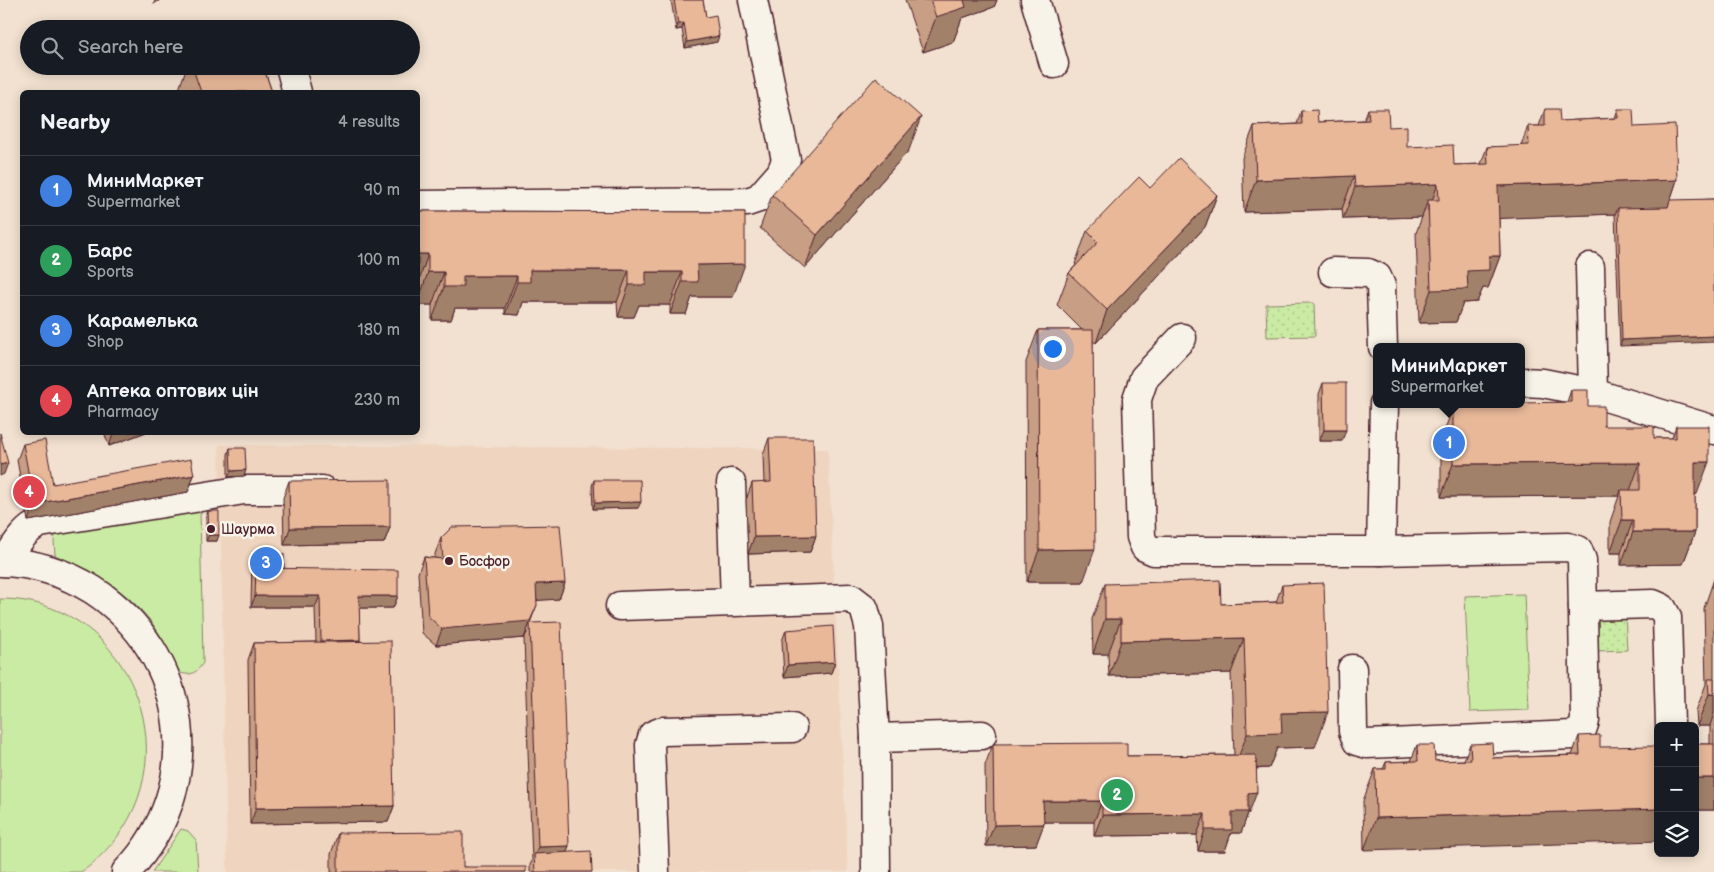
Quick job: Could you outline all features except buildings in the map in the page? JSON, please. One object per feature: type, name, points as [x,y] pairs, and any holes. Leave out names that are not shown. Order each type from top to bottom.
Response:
[{"type":"street","points":[[420,205],[747,202],[759,198],[781,173],[786,160],[753,0]]},
{"type":"street","points":[[1034,0],[1054,64]]},
{"type":"street","points":[[292,75],[296,90]]},
{"type":"street","points":[[1590,267],[1593,392]]},
{"type":"street","points":[[1333,272],[1368,273],[1377,277],[1381,286],[1383,343]]},
{"type":"street","points":[[1182,338],[1144,378],[1137,399],[1141,537],[1145,547],[1154,551],[1381,551],[1568,546],[1578,550],[1582,560],[1585,721],[1582,730],[1572,734],[1367,744],[1357,741],[1353,731],[1352,669]]},
{"type":"street","points":[[1525,382],[1543,383],[1593,392],[1714,430]]},
{"type":"street","points":[[1381,551],[1384,408]]},
{"type":"street","points":[[731,484],[735,601]]},
{"type":"street","points":[[3,562],[25,532],[40,523],[244,490],[342,490]]},
{"type":"street","points":[[3,562],[32,565],[58,573],[83,584],[105,598],[126,616],[143,636],[158,659],[168,684],[176,710],[179,737],[178,764],[173,790],[164,816],[152,840],[126,872]]},
{"type":"street","points":[[620,606],[851,598],[864,608],[869,626],[875,738],[876,872]]},
{"type":"street","points":[[1582,606],[1653,604],[1662,608],[1667,617],[1670,722]]},
{"type":"street","points":[[655,872],[650,745],[653,735],[663,731],[792,728]]},
{"type":"street","points":[[875,738],[982,735]]},
{"type":"shaded area","name":"Босфор","points":[[219,445],[828,449],[848,872],[227,872]]},
{"type":"green space","points":[[1314,303],[1315,336],[1267,337],[1266,304]]},
{"type":"green space","points":[[200,511],[203,663],[193,673],[184,674],[180,673],[160,635],[142,611],[108,583],[55,555],[54,541],[55,534]]},
{"type":"green space","points":[[1524,594],[1529,710],[1470,712],[1465,596]]},
{"type":"green space","points":[[0,599],[43,605],[79,622],[109,648],[131,681],[143,719],[146,759],[138,798],[118,836],[95,861],[80,872],[0,872]]},
{"type":"green space","points":[[1594,614],[1625,614],[1627,650],[1595,651]]},
{"type":"green space","points":[[181,829],[188,831],[196,840],[198,872],[152,872]]},
{"type":"place","name":"МиниМаркет","points":[[1449,443]]},
{"type":"place","name":"Аптека оптових цін","points":[[29,492]]},
{"type":"place","name":"Шаурма","points":[[211,529]]},
{"type":"place","name":"Босфор","points":[[449,561]]},
{"type":"place","name":"Карамелька","points":[[266,563]]},
{"type":"place","name":"Барс","points":[[1117,795]]}]
